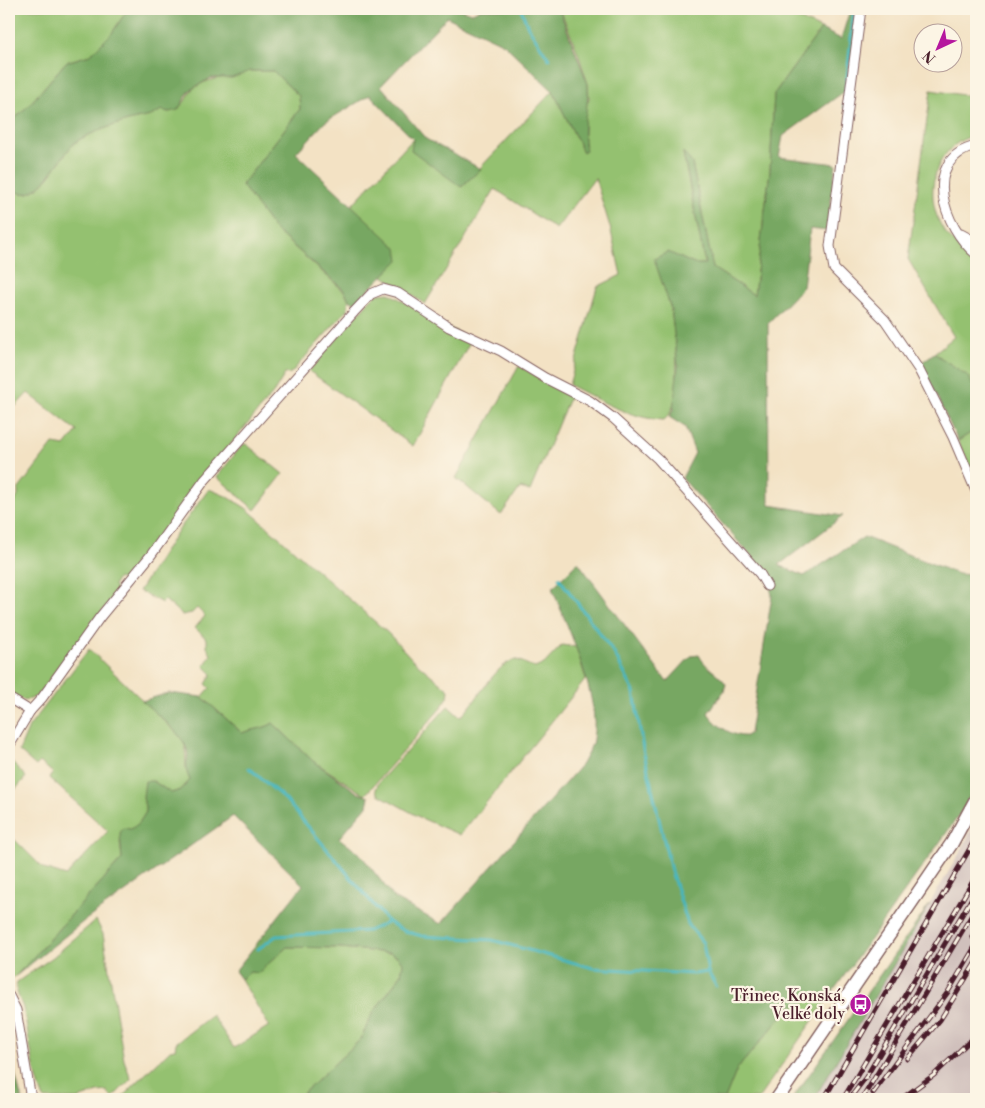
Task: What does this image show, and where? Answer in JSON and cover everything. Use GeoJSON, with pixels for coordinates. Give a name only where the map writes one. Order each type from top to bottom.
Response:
{"type":"FeatureCollection","features":[{"type":"Feature","properties":{"kind":"main road"},"geometry":{"type":"LineString","coordinates":[[777,1099],[952,843],[976,799]]}},
{"type":"Feature","properties":{"kind":"street"},"geometry":{"type":"LineString","coordinates":[[861,9],[830,246],[834,269],[884,320],[919,370],[953,437],[976,491]]}},
{"type":"Feature","properties":{"kind":"street"},"geometry":{"type":"LineString","coordinates":[[976,146],[966,148],[949,162],[943,181],[947,217],[969,248],[976,254]]}},
{"type":"Feature","properties":{"kind":"street"},"geometry":{"type":"LineString","coordinates":[[959,233],[976,242]]}},
{"type":"Feature","properties":{"kind":"street"},"geometry":{"type":"LineString","coordinates":[[9,746],[30,711],[42,698],[100,616],[151,555],[204,481],[354,312],[371,294],[383,289],[398,293],[449,327],[501,351],[545,378],[590,401],[614,418],[658,459],[760,574],[767,586]]}},
{"type":"Feature","properties":{"kind":"street"},"geometry":{"type":"LineString","coordinates":[[9,698],[30,711]]}},
{"type":"Feature","properties":{"kind":"street"},"geometry":{"type":"LineString","coordinates":[[9,996],[16,1010],[31,1099]]}},
{"type":"Feature","properties":{"kind":"shaded area"},"geometry":{"type":"Polygon","coordinates":[[[976,819],[976,1099],[814,1099],[962,849],[976,819]]]}},
{"type":"Feature","properties":{"kind":"green space"},"geometry":{"type":"Polygon","coordinates":[[[9,9],[128,9],[112,33],[90,55],[66,62],[30,104],[9,124],[9,9]]]}},
{"type":"Feature","properties":{"kind":"green space"},"geometry":{"type":"Polygon","coordinates":[[[128,9],[459,9],[472,13],[481,9],[559,9],[588,84],[588,100],[584,125],[586,150],[583,152],[553,91],[504,44],[447,17],[381,86],[426,139],[481,169],[461,187],[411,150],[413,139],[370,95],[325,122],[296,153],[397,248],[399,260],[355,303],[349,300],[345,291],[274,229],[242,185],[300,109],[299,96],[273,71],[250,71],[232,78],[211,78],[190,90],[178,110],[169,112],[161,110],[151,116],[114,125],[76,142],[38,188],[28,193],[19,193],[9,186],[9,124],[30,104],[66,62],[90,55],[112,33],[128,9]]]}},
{"type":"Feature","properties":{"kind":"green space"},"geometry":{"type":"Polygon","coordinates":[[[560,9],[778,9],[821,29],[774,94],[770,171],[754,295],[713,268],[692,163],[683,153],[705,264],[694,264],[668,252],[655,259],[670,305],[677,369],[675,400],[664,420],[652,419],[627,412],[569,385],[597,287],[621,275],[610,227],[595,178],[556,229],[495,189],[425,304],[383,276],[399,260],[351,206],[413,139],[462,187],[553,91],[583,152],[585,107],[589,99],[588,84],[560,9]]]}},
{"type":"Feature","properties":{"kind":"green space"},"geometry":{"type":"Polygon","coordinates":[[[849,13],[859,18],[845,91],[783,136],[779,157],[836,164],[827,231],[810,229],[803,287],[768,323],[769,505],[843,516],[779,565],[804,576],[864,537],[958,574],[976,575],[976,781],[965,807],[834,990],[790,1007],[737,1069],[725,1099],[297,1099],[361,1039],[372,1014],[401,975],[403,963],[397,956],[390,953],[341,948],[287,947],[258,973],[250,972],[241,979],[235,971],[303,885],[233,816],[84,921],[17,975],[122,859],[120,833],[123,828],[131,829],[139,823],[146,812],[143,797],[145,781],[153,781],[171,793],[181,790],[190,780],[186,771],[187,750],[185,744],[168,724],[142,701],[169,693],[202,697],[242,733],[266,727],[273,723],[313,761],[358,793],[369,797],[367,806],[339,838],[361,855],[395,899],[441,924],[582,764],[591,745],[594,722],[592,703],[581,662],[552,588],[578,562],[667,682],[691,656],[699,655],[705,664],[726,684],[724,691],[708,713],[715,722],[735,735],[746,736],[750,733],[772,595],[766,573],[682,478],[695,453],[685,427],[669,417],[673,410],[678,366],[671,309],[654,259],[668,252],[694,264],[705,264],[683,152],[692,163],[713,268],[754,295],[770,171],[774,94],[821,29],[841,39],[849,13]]]}},
{"type":"Feature","properties":{"kind":"green space"},"geometry":{"type":"Polygon","coordinates":[[[250,71],[273,71],[299,96],[300,109],[242,185],[274,229],[345,292],[349,300],[347,310],[291,373],[285,374],[274,392],[207,473],[127,581],[118,578],[114,585],[117,592],[40,693],[29,700],[17,698],[9,693],[9,510],[18,496],[18,490],[53,444],[65,446],[77,431],[28,393],[9,413],[9,186],[19,193],[29,193],[38,188],[47,179],[69,149],[81,139],[114,125],[151,116],[161,110],[169,112],[187,99],[192,89],[203,83],[250,71]]]}},
{"type":"Feature","properties":{"kind":"green space"},"geometry":{"type":"Polygon","coordinates":[[[931,90],[976,97],[976,135],[962,140],[950,149],[942,160],[936,173],[933,201],[943,229],[976,262],[976,391],[968,376],[934,353],[954,337],[908,259],[931,90]]]}},
{"type":"Feature","properties":{"kind":"green space"},"geometry":{"type":"Polygon","coordinates":[[[976,179],[976,213],[972,205],[971,196],[972,187],[976,179]]]}},
{"type":"Feature","properties":{"kind":"green space"},"geometry":{"type":"Polygon","coordinates":[[[389,293],[471,340],[413,446],[309,371],[371,299],[378,294],[389,293]]]}},
{"type":"Feature","properties":{"kind":"green space"},"geometry":{"type":"Polygon","coordinates":[[[934,353],[968,376],[976,391],[976,425],[972,432],[958,441],[921,363],[934,353]]]}},
{"type":"Feature","properties":{"kind":"green space"},"geometry":{"type":"Polygon","coordinates":[[[519,366],[570,396],[530,491],[520,488],[501,515],[456,478],[519,366]]]}},
{"type":"Feature","properties":{"kind":"green space"},"geometry":{"type":"Polygon","coordinates":[[[976,425],[976,480],[958,441],[972,432],[976,425]]]}},
{"type":"Feature","properties":{"kind":"green space"},"geometry":{"type":"Polygon","coordinates":[[[246,444],[283,474],[255,510],[217,477],[242,445],[246,444]]]}},
{"type":"Feature","properties":{"kind":"green space"},"geometry":{"type":"Polygon","coordinates":[[[209,489],[228,497],[246,508],[389,634],[413,660],[449,690],[448,697],[440,709],[365,795],[313,761],[273,723],[263,728],[242,733],[202,697],[210,688],[206,684],[212,674],[204,666],[211,655],[207,647],[207,639],[195,628],[205,616],[197,608],[192,613],[182,615],[165,600],[162,603],[139,591],[175,535],[209,489]]]}},
{"type":"Feature","properties":{"kind":"green space"},"geometry":{"type":"Polygon","coordinates":[[[562,645],[576,647],[586,679],[460,835],[421,818],[378,794],[376,789],[379,782],[448,706],[460,717],[466,712],[493,676],[509,662],[517,660],[535,668],[544,664],[562,645]]]}},
{"type":"Feature","properties":{"kind":"green space"},"geometry":{"type":"Polygon","coordinates":[[[89,649],[183,739],[186,750],[186,769],[190,780],[181,790],[171,793],[153,781],[143,797],[146,812],[139,823],[120,841],[122,859],[17,975],[9,980],[9,834],[44,869],[66,876],[108,831],[49,778],[53,773],[40,762],[36,766],[19,751],[29,727],[89,649]]]}},
{"type":"Feature","properties":{"kind":"green space"},"geometry":{"type":"Polygon","coordinates":[[[9,759],[26,777],[9,797],[9,759]]]}},
{"type":"Feature","properties":{"kind":"green space"},"geometry":{"type":"Polygon","coordinates":[[[930,904],[814,1099],[792,1099],[930,904]]]}},
{"type":"Feature","properties":{"kind":"green space"},"geometry":{"type":"Polygon","coordinates":[[[96,920],[103,934],[124,1060],[131,1079],[112,1098],[107,1091],[78,1099],[44,1099],[34,1066],[23,1008],[16,985],[17,982],[53,957],[96,920]]]}},
{"type":"Feature","properties":{"kind":"green space"},"geometry":{"type":"Polygon","coordinates":[[[287,947],[341,948],[390,953],[397,956],[403,963],[401,975],[372,1014],[361,1039],[297,1099],[120,1099],[170,1050],[175,1049],[176,1043],[212,1015],[234,1048],[269,1026],[241,979],[250,972],[258,972],[287,947]]]}},
{"type":"Feature","properties":{"kind":"green space"},"geometry":{"type":"Polygon","coordinates":[[[834,990],[758,1099],[725,1099],[737,1069],[790,1007],[834,990]]]}},
{"type":"Feature","properties":{"kind":"green space"},"geometry":{"type":"Polygon","coordinates":[[[9,1050],[20,1093],[23,1099],[9,1099],[9,1050]]]}},
{"type":"Feature","properties":{"kind":"waterway"},"geometry":{"type":"LineString","coordinates":[[521,9],[528,27],[549,59]]}},
{"type":"Feature","properties":{"kind":"waterway"},"geometry":{"type":"LineString","coordinates":[[844,107],[854,9]]}},
{"type":"Feature","properties":{"kind":"waterway"},"geometry":{"type":"LineString","coordinates":[[559,578],[614,653],[634,692],[643,749],[671,871],[688,924],[703,943],[708,972]]}},
{"type":"Feature","properties":{"kind":"waterway"},"geometry":{"type":"LineString","coordinates":[[249,768],[285,799],[388,922],[404,931],[422,936],[492,940],[593,968],[694,974],[708,972],[716,986]]}},
{"type":"Feature","properties":{"kind":"waterway"},"geometry":{"type":"LineString","coordinates":[[258,949],[276,936],[368,931],[388,922]]}},
{"type":"Feature","properties":{"kind":"railway"},"geometry":{"type":"LineString","coordinates":[[824,1099],[976,838]]}},
{"type":"Feature","properties":{"kind":"railway"},"geometry":{"type":"LineString","coordinates":[[843,1099],[976,876]]}},
{"type":"Feature","properties":{"kind":"railway"},"geometry":{"type":"LineString","coordinates":[[853,1094],[866,1077],[976,891]]}},
{"type":"Feature","properties":{"kind":"railway"},"geometry":{"type":"LineString","coordinates":[[862,1099],[976,908]]}},
{"type":"Feature","properties":{"kind":"railway"},"geometry":{"type":"LineString","coordinates":[[972,937],[976,929]]}},
{"type":"Feature","properties":{"kind":"railway"},"geometry":{"type":"LineString","coordinates":[[873,1093],[948,992],[976,945]]}},
{"type":"Feature","properties":{"kind":"railway"},"geometry":{"type":"LineString","coordinates":[[907,1059],[940,1020],[976,962]]}},
{"type":"Feature","properties":{"kind":"railway"},"geometry":{"type":"LineString","coordinates":[[901,1099],[934,1075],[976,1035]]}},
{"type":"Feature","properties":{"kind":"place","name":"Třinec, Konská, Velké doly"},"geometry":{"type":"Point","coordinates":[861,1004]}}]}
